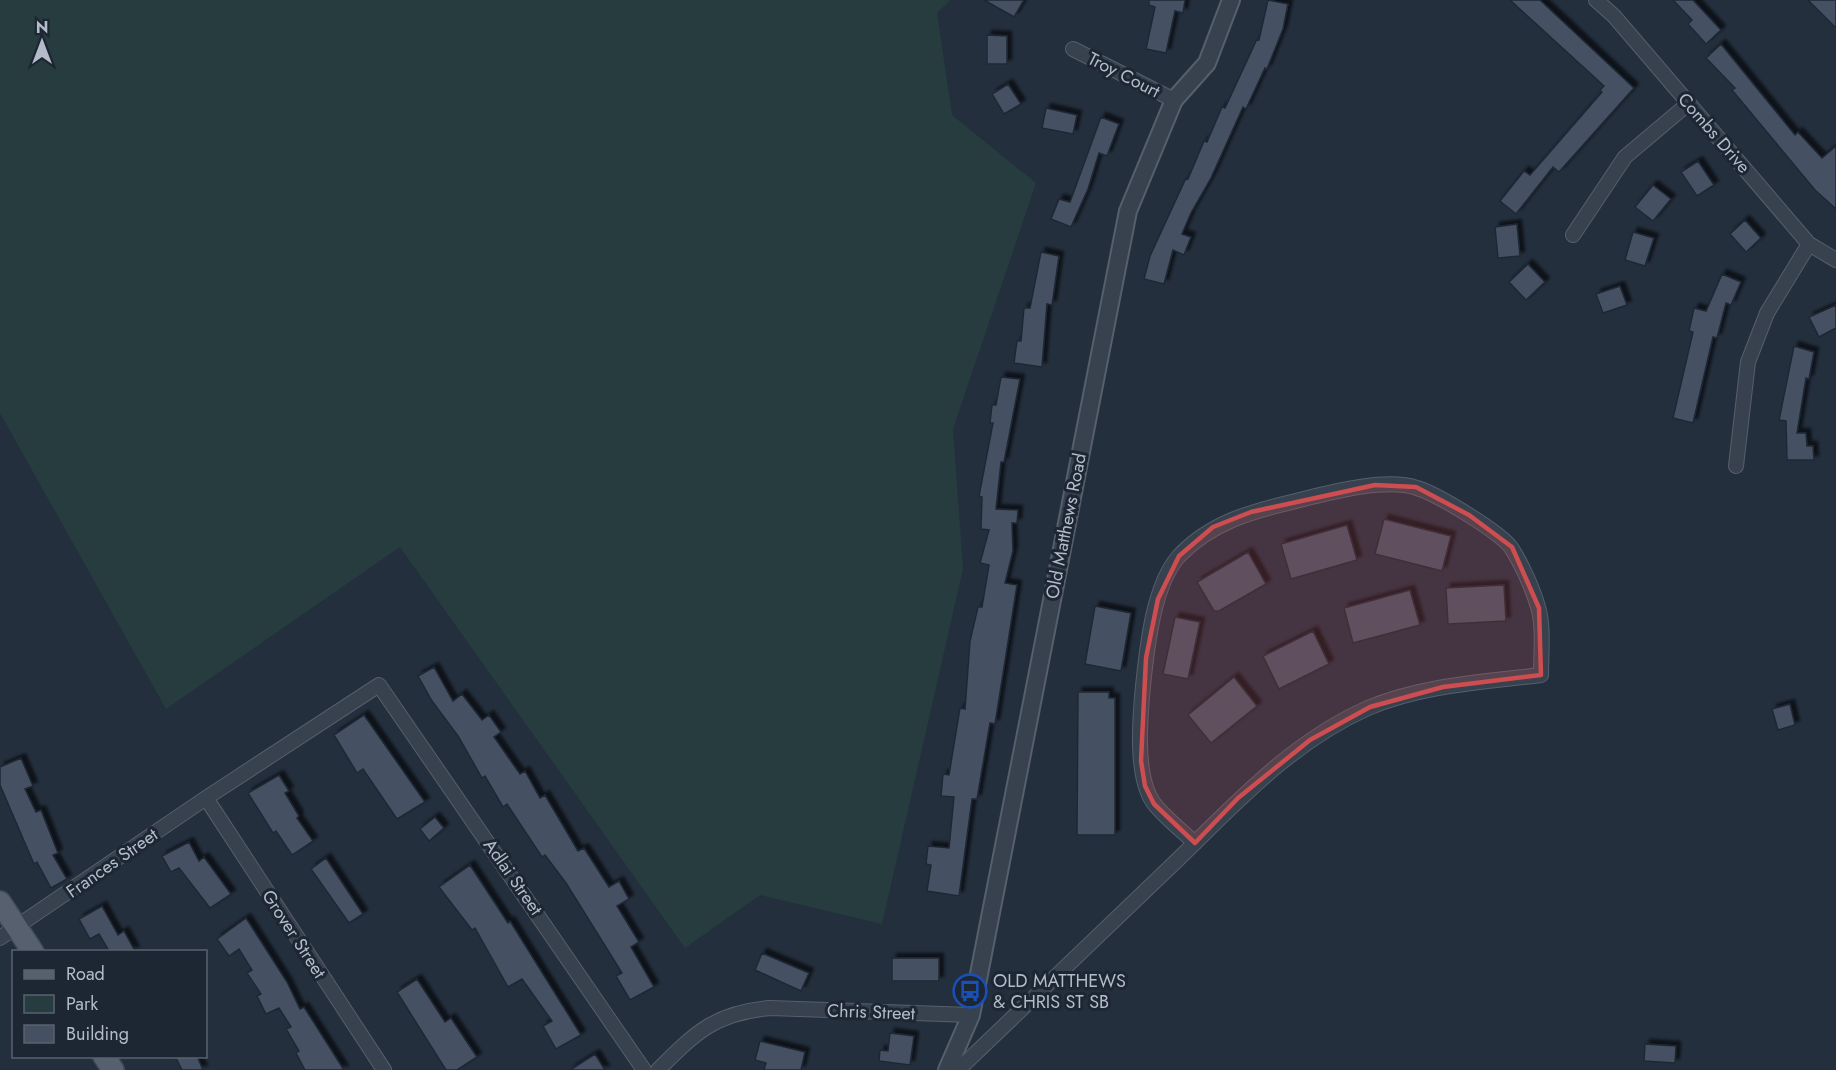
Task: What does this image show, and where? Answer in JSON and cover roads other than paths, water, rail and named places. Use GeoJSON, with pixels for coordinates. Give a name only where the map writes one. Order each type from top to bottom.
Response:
{"type":"FeatureCollection","features":[{"type":"Feature","properties":{"kind":"main road"},"geometry":{"type":"LineString","coordinates":[[0,902],[9,933],[32,950]]}},
{"type":"Feature","properties":{"kind":"street","name":"Old Matthews Road"},"geometry":{"type":"LineString","coordinates":[[946,1070],[971,1015],[1128,211],[1174,100],[1207,63],[1231,0]]}},
{"type":"Feature","properties":{"kind":"street","name":"Combs Drive"},"geometry":{"type":"LineString","coordinates":[[1596,0],[1614,16],[1809,244],[1836,260]]}},
{"type":"Feature","properties":{"kind":"street","name":"Troy Court"},"geometry":{"type":"LineString","coordinates":[[1073,49],[1174,100]]}},
{"type":"Feature","properties":{"kind":"street"},"geometry":{"type":"LineString","coordinates":[[1573,235],[1625,157],[1689,103]]}},
{"type":"Feature","properties":{"kind":"street"},"geometry":{"type":"LineString","coordinates":[[1736,466],[1748,362],[1767,313],[1809,244]]}},
{"type":"Feature","properties":{"kind":"street"},"geometry":{"type":"LineString","coordinates":[[958,1070],[1195,843],[1238,798],[1280,762],[1343,720],[1398,698],[1443,687],[1542,675],[1539,608],[1512,547],[1469,515],[1416,487],[1375,485],[1251,512],[1213,528],[1179,556],[1168,574],[1158,599],[1146,658],[1142,700],[1141,761],[1145,786],[1154,804],[1195,843]]}},
{"type":"Feature","properties":{"kind":"street","name":"Frances Street"},"geometry":{"type":"LineString","coordinates":[[9,933],[206,798],[379,685]]}},
{"type":"Feature","properties":{"kind":"street","name":"Adlai Street"},"geometry":{"type":"LineString","coordinates":[[379,685],[644,1070]]}},
{"type":"Feature","properties":{"kind":"street","name":"Grover Street"},"geometry":{"type":"LineString","coordinates":[[206,798],[384,1070]]}},
{"type":"Feature","properties":{"kind":"street","name":"Chris Street"},"geometry":{"type":"LineString","coordinates":[[658,1070],[696,1033],[724,1017],[746,1010],[770,1008],[971,1015]]}},
{"type":"Feature","properties":{"kind":"place","name":"OLD MATTHEWS & CHRIS ST SB"},"geometry":{"type":"Point","coordinates":[970,991]}}]}
